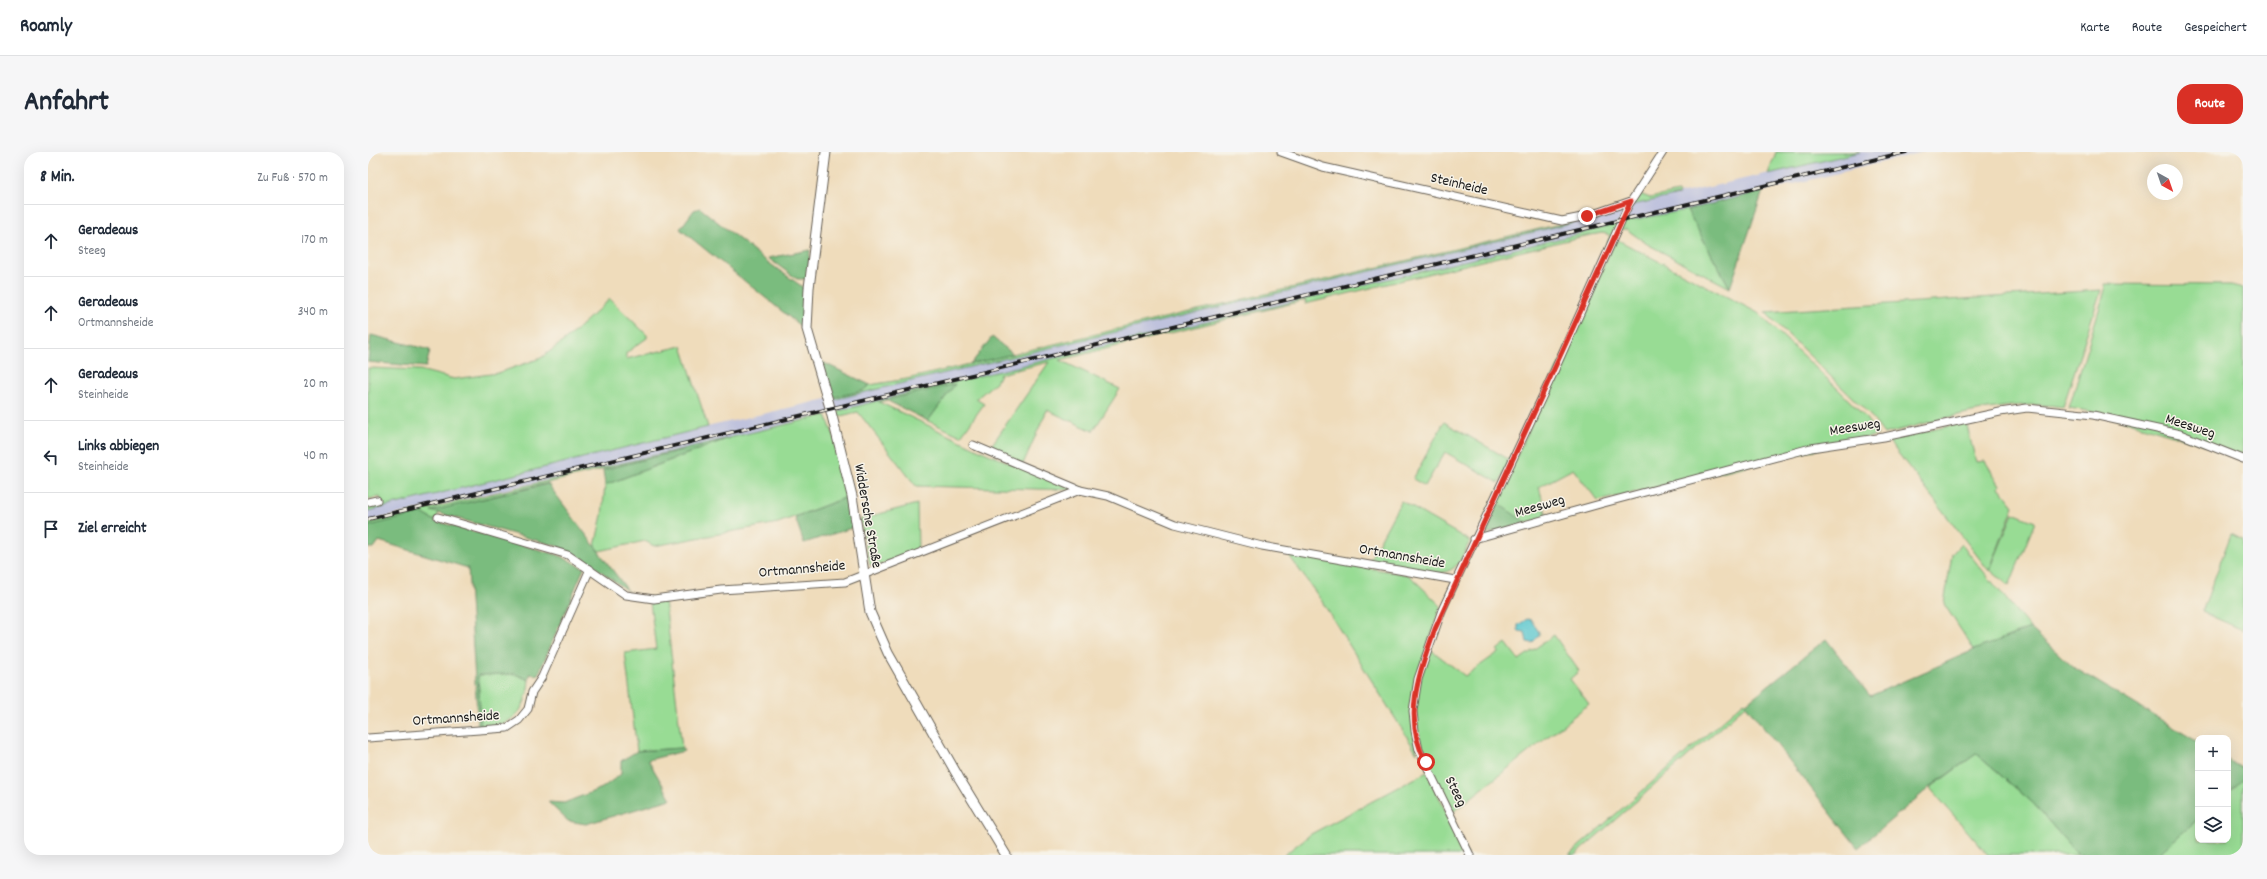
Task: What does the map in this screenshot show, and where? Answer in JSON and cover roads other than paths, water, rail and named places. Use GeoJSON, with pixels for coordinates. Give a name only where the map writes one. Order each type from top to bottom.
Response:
{"type":"FeatureCollection","features":[{"type":"Feature","properties":{"kind":"street","name":"Widdersche Straße"},"geometry":{"type":"LineString","coordinates":[[826,152],[809,288],[807,329],[829,404],[852,496],[864,562],[863,575],[870,612],[888,653],[959,778],[1006,855]]}},
{"type":"Feature","properties":{"kind":"street","name":"Steinheide"},"geometry":{"type":"LineString","coordinates":[[1281,152],[1323,167],[1562,221],[1631,201]]}},
{"type":"Feature","properties":{"kind":"street"},"geometry":{"type":"LineString","coordinates":[[1631,201],[1663,152]]}},
{"type":"Feature","properties":{"kind":"street","name":"Ortmannsheide"},"geometry":{"type":"LineString","coordinates":[[973,445],[1080,490],[1108,496],[1175,524],[1262,546],[1455,580],[1552,376],[1631,201]]}},
{"type":"Feature","properties":{"kind":"street","name":"Meesweg"},"geometry":{"type":"LineString","coordinates":[[1474,539],[1811,448],[1884,438],[2000,412],[2027,408],[2093,415],[2172,433],[2243,459]]}},
{"type":"Feature","properties":{"kind":"street","name":"Ortmannsheide"},"geometry":{"type":"LineString","coordinates":[[438,518],[573,557],[626,595],[654,599],[722,590],[845,582],[1080,490]]}},
{"type":"Feature","properties":{"kind":"street"},"geometry":{"type":"LineString","coordinates":[[368,502],[378,500]]}},
{"type":"Feature","properties":{"kind":"street","name":"Ortmannsheide"},"geometry":{"type":"LineString","coordinates":[[368,738],[507,728],[519,720],[528,710],[532,692],[542,677],[590,569]]}},
{"type":"Feature","properties":{"kind":"street","name":"Steeg"},"geometry":{"type":"LineString","coordinates":[[1455,580],[1439,616],[1418,679],[1413,711],[1419,750],[1470,855]]}},
{"type":"Feature","properties":{"kind":"water"},"geometry":{"type":"Polygon","coordinates":[[[1527,619],[1531,620],[1539,632],[1539,636],[1532,643],[1527,642],[1525,632],[1518,631],[1518,625],[1527,619]]]}},
{"type":"Feature","properties":{"kind":"railway"},"geometry":{"type":"LineString","coordinates":[[368,519],[1906,152]]}}]}
